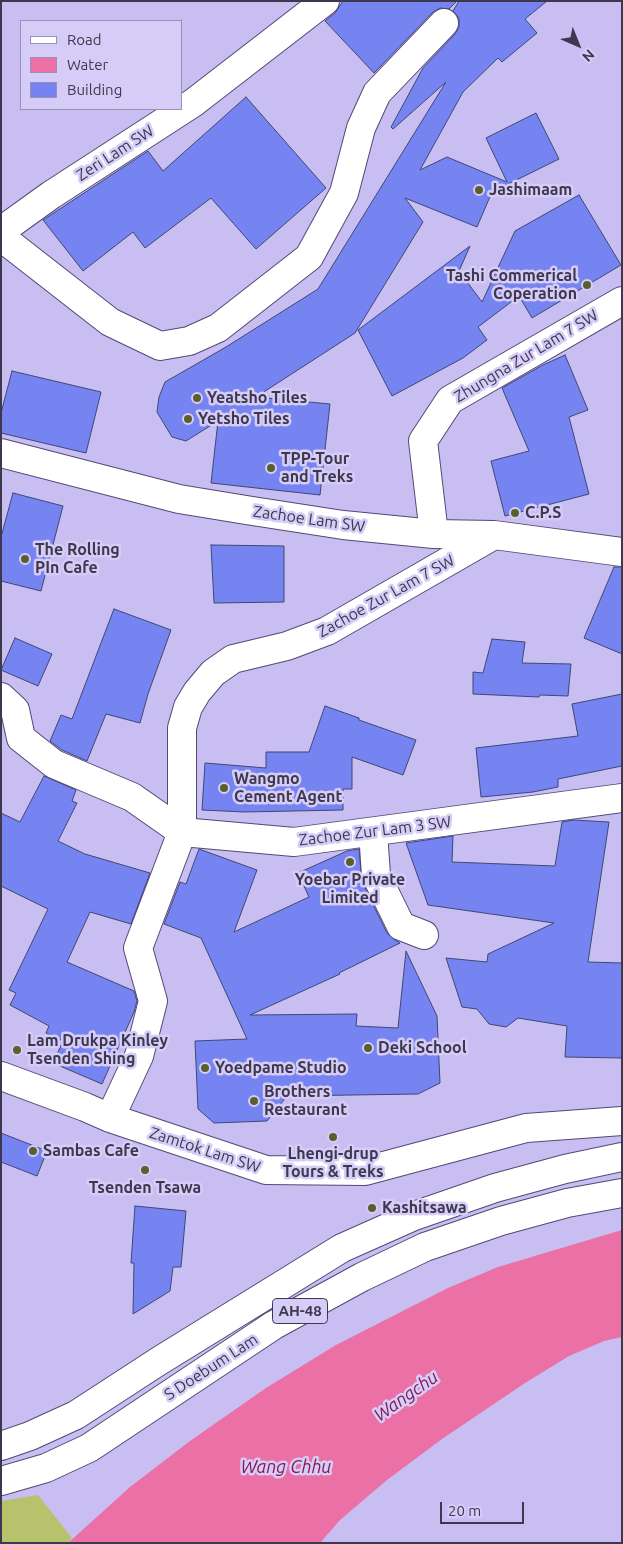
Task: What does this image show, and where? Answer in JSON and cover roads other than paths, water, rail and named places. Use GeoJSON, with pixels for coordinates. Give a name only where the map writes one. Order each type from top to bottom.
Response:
{"type":"FeatureCollection","features":[{"type":"Feature","properties":{"kind":"main road","name":"Zeri Lam SW"},"geometry":{"type":"LineString","coordinates":[[1,231],[51,195],[193,103],[325,1]]}},
{"type":"Feature","properties":{"kind":"main road"},"geometry":{"type":"LineString","coordinates":[[1,237],[110,322],[160,346],[189,341],[218,328],[309,257],[344,193],[361,128],[378,93],[444,23]]}},
{"type":"Feature","properties":{"kind":"main road","name":"Zhungna Zur Lam 7 SW"},"geometry":{"type":"LineString","coordinates":[[434,534],[423,441],[450,400],[622,301]]}},
{"type":"Feature","properties":{"kind":"main road","name":"Zachoe Lam SW"},"geometry":{"type":"LineString","coordinates":[[1,454],[179,498],[343,525],[434,534],[494,535],[622,552]]}},
{"type":"Feature","properties":{"kind":"main road","name":"Zachoe Zur Lam 7 SW"},"geometry":{"type":"LineString","coordinates":[[110,1118],[139,1056],[153,1001],[138,948],[182,832],[182,728],[188,707],[196,692],[213,673],[233,659],[287,646],[327,631],[494,535]]}},
{"type":"Feature","properties":{"kind":"main road","name":"Zachoe Zur Lam 3 SW"},"geometry":{"type":"LineString","coordinates":[[1,697],[15,710],[21,738],[54,764],[132,797],[182,832],[294,842],[622,798]]}},
{"type":"Feature","properties":{"kind":"main road"},"geometry":{"type":"LineString","coordinates":[[373,832],[376,875],[401,926],[424,935]]}},
{"type":"Feature","properties":{"kind":"main road","name":"Zamtok Lam SW"},"geometry":{"type":"LineString","coordinates":[[1,1076],[110,1118],[266,1170],[365,1171],[526,1128],[622,1122]]}},
{"type":"Feature","properties":{"kind":"main road","name":"S Doebum Lam"},"geometry":{"type":"LineString","coordinates":[[1,1446],[30,1436],[76,1415],[159,1361],[342,1248],[414,1216],[494,1188],[565,1169],[622,1157]]}},
{"type":"Feature","properties":{"kind":"main road","name":"S Doebum Lam"},"geometry":{"type":"LineString","coordinates":[[1,1482],[46,1468],[89,1448],[274,1325],[362,1277],[425,1247],[501,1221],[567,1203],[622,1193]]}},
{"type":"Feature","properties":{"kind":"water","name":"Wang Chhu"},"geometry":{"type":"Polygon","coordinates":[[[622,1230],[622,1337],[604,1341],[569,1356],[442,1439],[387,1480],[340,1520],[320,1543],[68,1543],[130,1487],[190,1441],[266,1388],[336,1345],[448,1288],[498,1267],[622,1230]]]}},
{"type":"Feature","properties":{"kind":"place","name":"Jashimaam"},"geometry":{"type":"Point","coordinates":[479,190]}},
{"type":"Feature","properties":{"kind":"place","name":"Tashi Commerical Coperation"},"geometry":{"type":"Point","coordinates":[587,285]}},
{"type":"Feature","properties":{"kind":"place","name":"Yeatsho Tiles"},"geometry":{"type":"Point","coordinates":[197,398]}},
{"type":"Feature","properties":{"kind":"place","name":"Yetsho Tiles"},"geometry":{"type":"Point","coordinates":[188,419]}},
{"type":"Feature","properties":{"kind":"place","name":"TPP-Tour and Treks"},"geometry":{"type":"Point","coordinates":[271,468]}},
{"type":"Feature","properties":{"kind":"place","name":"C.P.S"},"geometry":{"type":"Point","coordinates":[515,513]}},
{"type":"Feature","properties":{"kind":"place","name":"The Rolling PIn Cafe"},"geometry":{"type":"Point","coordinates":[25,559]}},
{"type":"Feature","properties":{"kind":"place","name":"Wangmo Cement Agent"},"geometry":{"type":"Point","coordinates":[224,788]}},
{"type":"Feature","properties":{"kind":"place","name":"Yoebar Private Limited"},"geometry":{"type":"Point","coordinates":[350,862]}},
{"type":"Feature","properties":{"kind":"place","name":"Deki School"},"geometry":{"type":"Point","coordinates":[368,1048]}},
{"type":"Feature","properties":{"kind":"place","name":"Lam Drukpa Kinley Tsenden Shing"},"geometry":{"type":"Point","coordinates":[17,1050]}},
{"type":"Feature","properties":{"kind":"place","name":"Yoedpame Studio"},"geometry":{"type":"Point","coordinates":[205,1068]}},
{"type":"Feature","properties":{"kind":"place","name":"Brothers Restaurant"},"geometry":{"type":"Point","coordinates":[254,1101]}},
{"type":"Feature","properties":{"kind":"place","name":"Lhengi-drup Tours & Treks"},"geometry":{"type":"Point","coordinates":[333,1137]}},
{"type":"Feature","properties":{"kind":"place","name":"Sambas Cafe"},"geometry":{"type":"Point","coordinates":[33,1151]}},
{"type":"Feature","properties":{"kind":"place","name":"Tsenden Tsawa"},"geometry":{"type":"Point","coordinates":[145,1170]}},
{"type":"Feature","properties":{"kind":"place","name":"Kashitsawa"},"geometry":{"type":"Point","coordinates":[372,1208]}},
{"type":"Feature","properties":{"kind":"water label","name":"Wangchu"},"geometry":{"type":"Point","coordinates":[406,1396]}}]}
